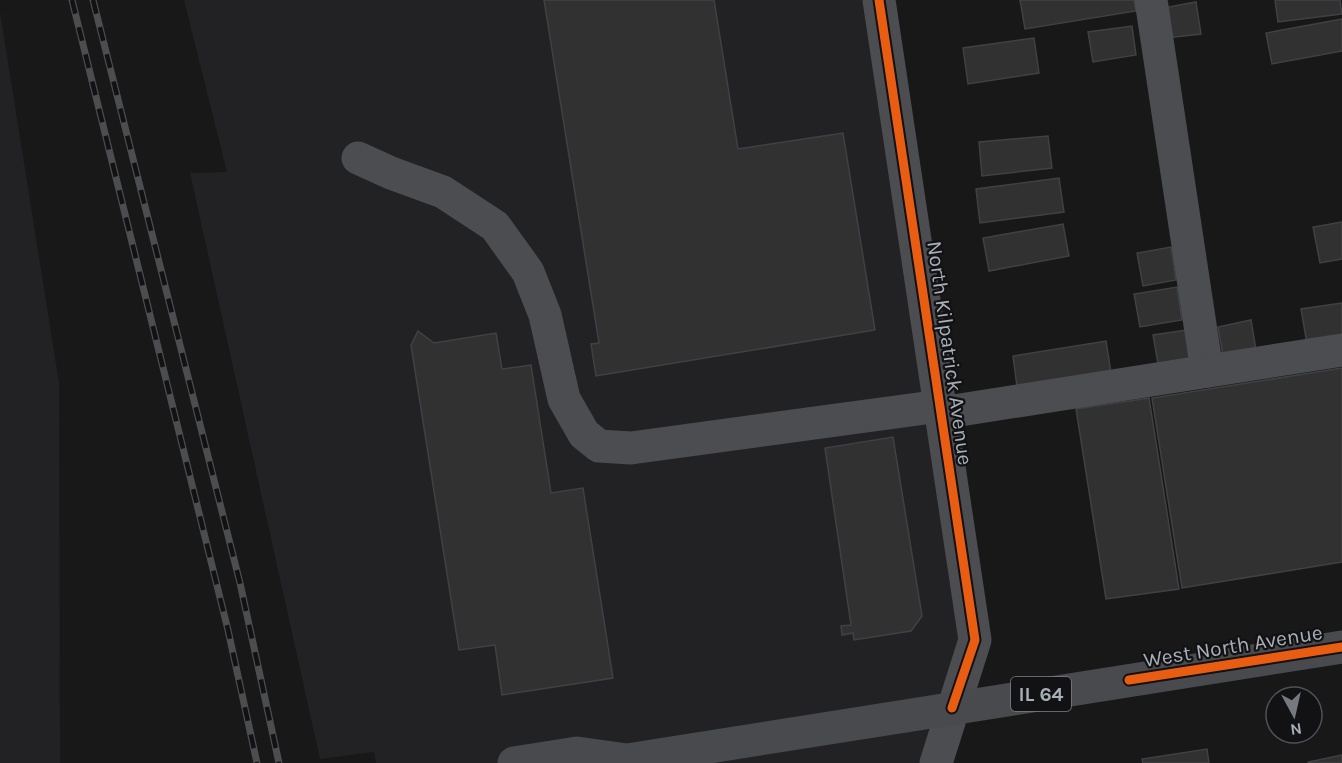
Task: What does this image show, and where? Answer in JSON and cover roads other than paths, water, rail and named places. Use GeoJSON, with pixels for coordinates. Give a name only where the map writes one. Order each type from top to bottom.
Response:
{"type":"FeatureCollection","features":[{"type":"Feature","properties":{"kind":"main road","name":"West North Avenue"},"geometry":{"type":"LineString","coordinates":[[514,763],[577,753],[625,761],[1342,647]]}},
{"type":"Feature","properties":{"kind":"street","name":"North Kilpatrick Avenue"},"geometry":{"type":"LineString","coordinates":[[879,0],[975,640],[936,763]]}},
{"type":"Feature","properties":{"kind":"street"},"geometry":{"type":"LineString","coordinates":[[1151,0],[1207,371]]}},
{"type":"Feature","properties":{"kind":"street"},"geometry":{"type":"LineString","coordinates":[[358,158],[443,192],[495,226],[528,272],[545,315],[564,399],[584,434],[599,446],[631,448],[940,410],[1342,350]]}},
{"type":"Feature","properties":{"kind":"railway"},"geometry":{"type":"LineString","coordinates":[[72,0],[228,630],[257,763]]}},
{"type":"Feature","properties":{"kind":"railway"},"geometry":{"type":"LineString","coordinates":[[93,0],[240,583],[279,763]]}}]}
